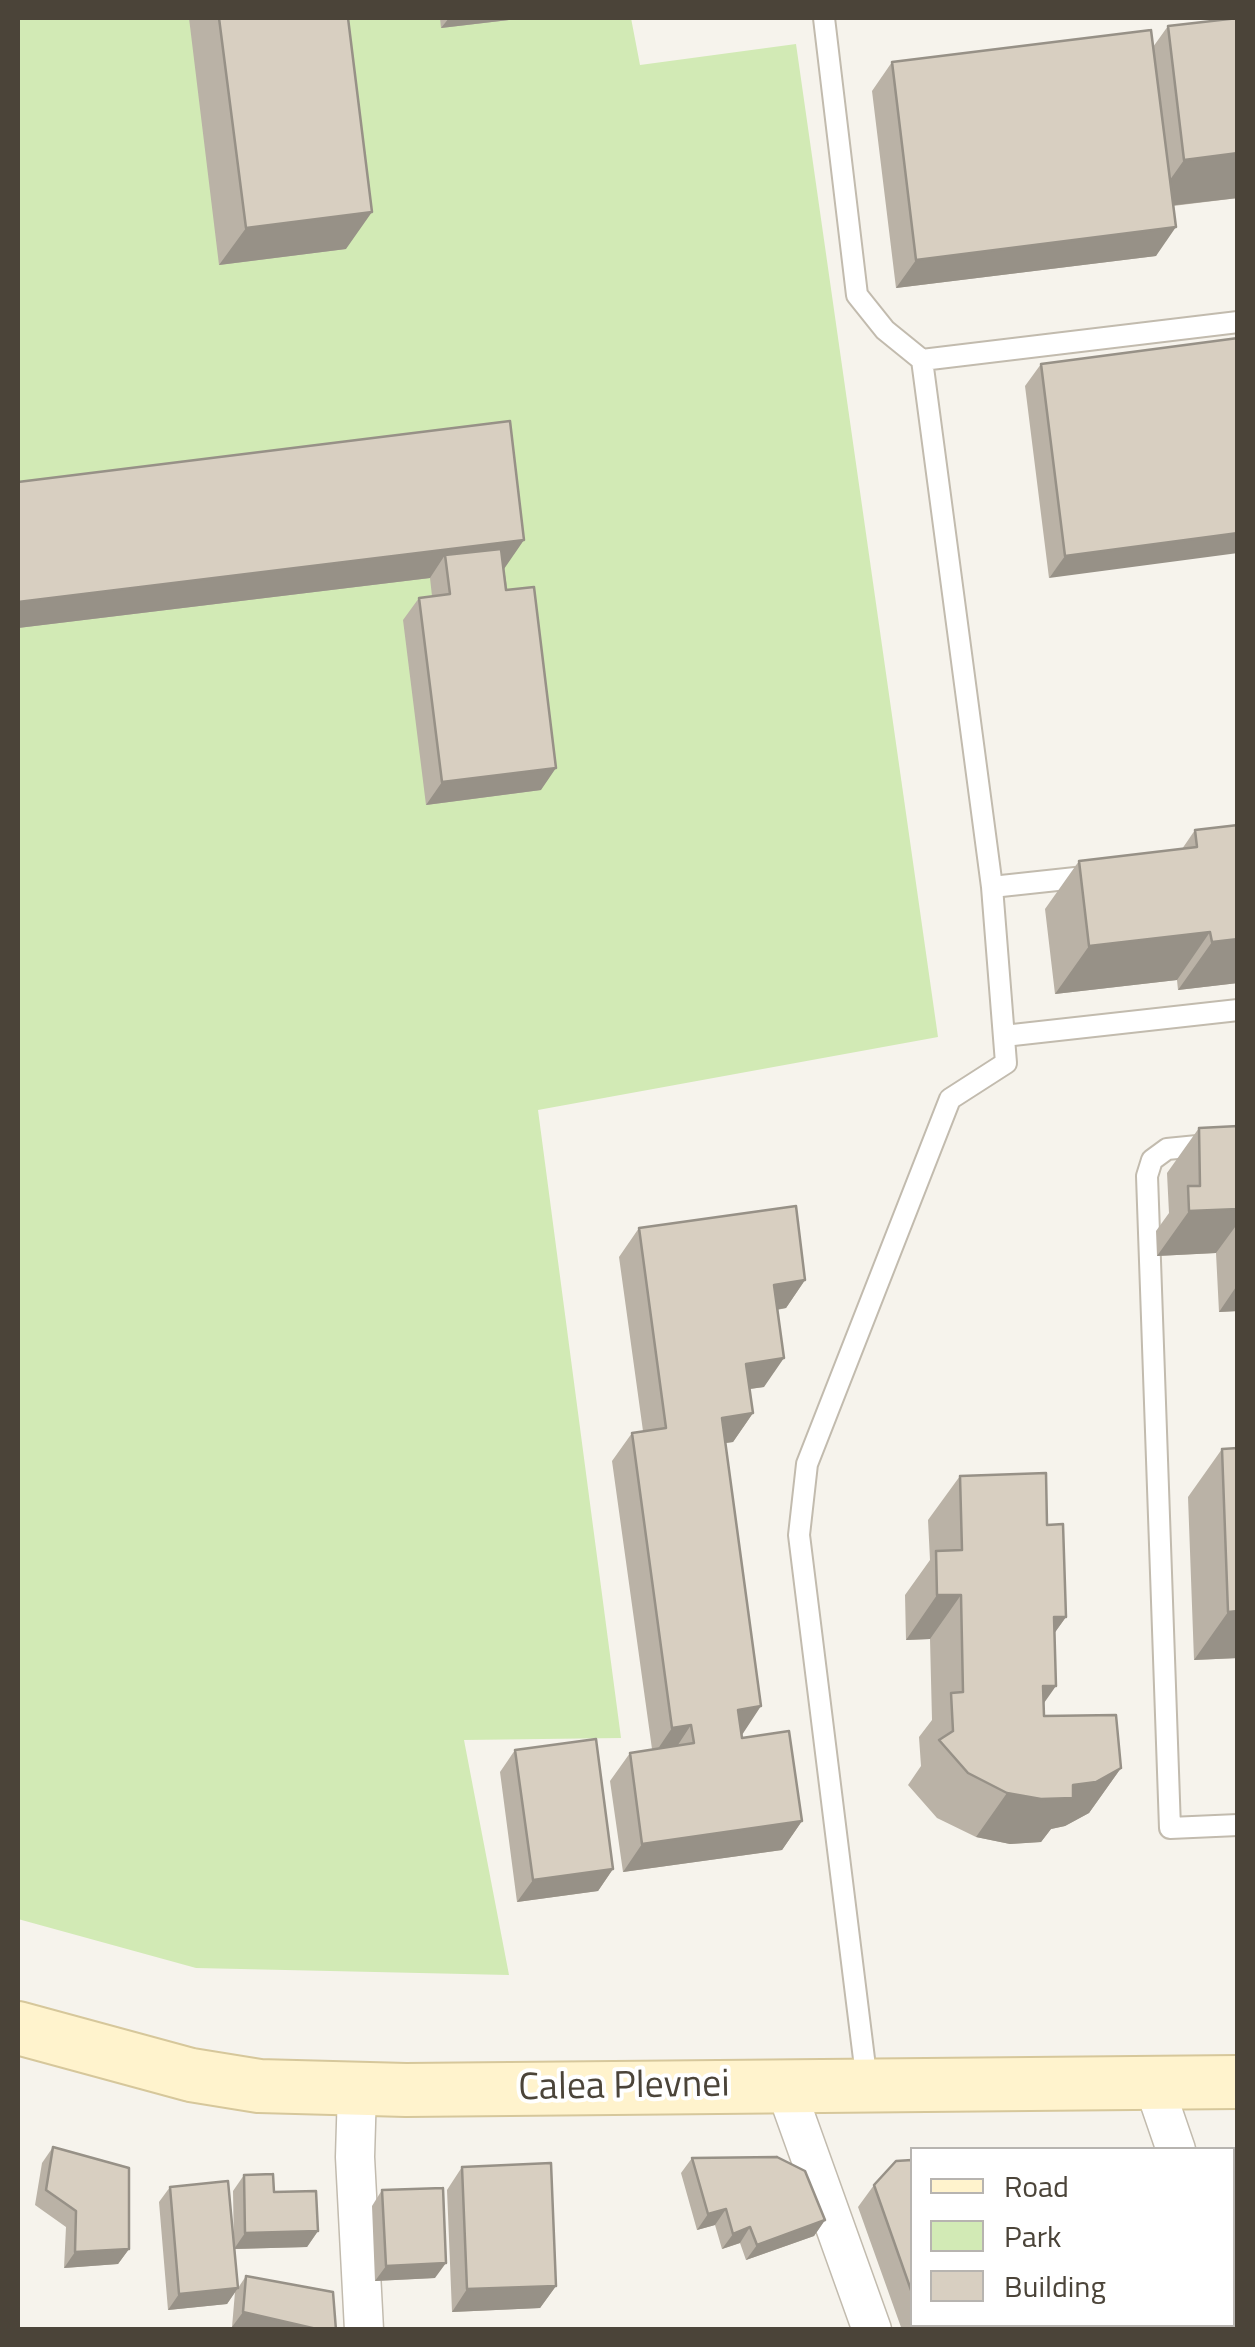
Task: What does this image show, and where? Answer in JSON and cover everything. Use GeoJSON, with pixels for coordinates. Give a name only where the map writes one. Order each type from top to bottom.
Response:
{"type":"FeatureCollection","features":[{"type":"Feature","properties":{"kind":"main road","name":"Calea Plevnei"},"geometry":{"type":"LineString","coordinates":[[18,2028],[190,2075],[260,2086],[357,2090],[1238,2082]]}},
{"type":"Feature","properties":{"kind":"street"},"geometry":{"type":"LineString","coordinates":[[1153,2083],[1175,2147]]}},
{"type":"Feature","properties":{"kind":"street"},"geometry":{"type":"LineString","coordinates":[[785,2087],[872,2330]]}},
{"type":"Feature","properties":{"kind":"street"},"geometry":{"type":"LineString","coordinates":[[357,2090],[355,2157],[364,2330]]}},
{"type":"Feature","properties":{"kind":"lane"},"geometry":{"type":"LineString","coordinates":[[824,18],[857,294],[885,330],[922,360],[992,887],[1006,1063],[950,1099],[807,1464],[798,1536],[868,2086]]}},
{"type":"Feature","properties":{"kind":"lane"},"geometry":{"type":"LineString","coordinates":[[922,360],[1238,322]]}},
{"type":"Feature","properties":{"kind":"lane"},"geometry":{"type":"LineString","coordinates":[[992,887],[1124,873]]}},
{"type":"Feature","properties":{"kind":"lane"},"geometry":{"type":"LineString","coordinates":[[1004,1036],[1238,1010]]}},
{"type":"Feature","properties":{"kind":"lane"},"geometry":{"type":"LineString","coordinates":[[1238,1142],[1167,1149],[1152,1160],[1147,1176],[1170,1828],[1238,1825]]}},
{"type":"Feature","properties":{"kind":"green space"},"geometry":{"type":"Polygon","coordinates":[[[18,18],[631,18],[640,65],[796,44],[938,1037],[538,1110],[621,1738],[464,1740],[509,1975],[196,1968],[18,1919],[18,18]]]}},
{"type":"Feature","properties":{"kind":"building"},"geometry":{"type":"Polygon","coordinates":[[[219,18],[348,18],[372,212],[246,228],[219,18]]]}},
{"type":"Feature","properties":{"kind":"building"},"geometry":{"type":"Polygon","coordinates":[[[1238,18],[1238,153],[1184,160],[1168,26],[1238,18]]]}},
{"type":"Feature","properties":{"kind":"building"},"geometry":{"type":"Polygon","coordinates":[[[1151,30],[1176,227],[916,260],[892,62],[1151,30]]]}},
{"type":"Feature","properties":{"kind":"building"},"geometry":{"type":"Polygon","coordinates":[[[1238,338],[1238,533],[1065,556],[1041,364],[1238,338]]]}},
{"type":"Feature","properties":{"kind":"building"},"geometry":{"type":"Polygon","coordinates":[[[510,421],[524,540],[18,602],[18,482],[510,421]]]}},
{"type":"Feature","properties":{"kind":"building"},"geometry":{"type":"Polygon","coordinates":[[[501,549],[506,590],[534,587],[556,768],[442,782],[419,598],[450,594],[445,555],[501,549]]]}},
{"type":"Feature","properties":{"kind":"building"},"geometry":{"type":"Polygon","coordinates":[[[1238,825],[1238,939],[1212,942],[1210,932],[1089,946],[1079,861],[1197,847],[1195,830],[1238,825]]]}},
{"type":"Feature","properties":{"kind":"building"},"geometry":{"type":"Polygon","coordinates":[[[1238,1126],[1238,1209],[1189,1211],[1188,1186],[1200,1186],[1199,1128],[1238,1126]]]}},
{"type":"Feature","properties":{"kind":"building"},"geometry":{"type":"Polygon","coordinates":[[[796,1206],[805,1280],[774,1285],[784,1358],[746,1364],[753,1413],[722,1418],[761,1706],[738,1710],[742,1738],[789,1731],[802,1821],[642,1844],[630,1753],[694,1743],[691,1725],[672,1728],[632,1433],[666,1428],[639,1228],[796,1206]]]}},
{"type":"Feature","properties":{"kind":"building"},"geometry":{"type":"Polygon","coordinates":[[[1238,1448],[1238,1611],[1228,1612],[1222,1449],[1238,1448]]]}},
{"type":"Feature","properties":{"kind":"building"},"geometry":{"type":"Polygon","coordinates":[[[1046,1473],[1047,1525],[1063,1524],[1066,1617],[1054,1617],[1056,1686],[1043,1686],[1044,1716],[1116,1715],[1121,1768],[1096,1782],[1073,1785],[1073,1798],[1041,1799],[1007,1793],[968,1773],[939,1740],[953,1731],[951,1693],[963,1692],[961,1595],[937,1595],[936,1551],[962,1550],[960,1476],[1046,1473]]]}},
{"type":"Feature","properties":{"kind":"building"},"geometry":{"type":"Polygon","coordinates":[[[596,1739],[613,1869],[533,1880],[515,1750],[596,1739]]]}},
{"type":"Feature","properties":{"kind":"building"},"geometry":{"type":"Polygon","coordinates":[[[53,2147],[129,2168],[129,2249],[75,2252],[76,2211],[46,2190],[53,2147]]]}},
{"type":"Feature","properties":{"kind":"building"},"geometry":{"type":"Polygon","coordinates":[[[777,2157],[805,2171],[825,2220],[757,2245],[750,2227],[733,2234],[726,2209],[708,2214],[692,2158],[777,2157]]]}},
{"type":"Feature","properties":{"kind":"building"},"geometry":{"type":"Polygon","coordinates":[[[910,2160],[910,2287],[874,2185],[896,2161],[910,2160]]]}},
{"type":"Feature","properties":{"kind":"building"},"geometry":{"type":"Polygon","coordinates":[[[551,2163],[556,2286],[467,2289],[462,2167],[551,2163]]]}},
{"type":"Feature","properties":{"kind":"building"},"geometry":{"type":"Polygon","coordinates":[[[273,2174],[274,2192],[316,2191],[318,2231],[245,2233],[244,2175],[273,2174]]]}},
{"type":"Feature","properties":{"kind":"building"},"geometry":{"type":"Polygon","coordinates":[[[228,2181],[238,2288],[179,2294],[170,2187],[228,2181]]]}},
{"type":"Feature","properties":{"kind":"building"},"geometry":{"type":"Polygon","coordinates":[[[1238,2181],[1238,2248],[1235,2242],[1238,2181]]]}},
{"type":"Feature","properties":{"kind":"building"},"geometry":{"type":"Polygon","coordinates":[[[443,2188],[446,2263],[386,2266],[382,2190],[443,2188]]]}},
{"type":"Feature","properties":{"kind":"building"},"geometry":{"type":"Polygon","coordinates":[[[246,2276],[333,2292],[336,2330],[243,2312],[246,2276]]]}},
{"type":"Feature","properties":{"kind":"building"},"geometry":{"type":"Polygon","coordinates":[[[924,2327],[978,2330],[925,2330],[924,2327]]]}}]}
